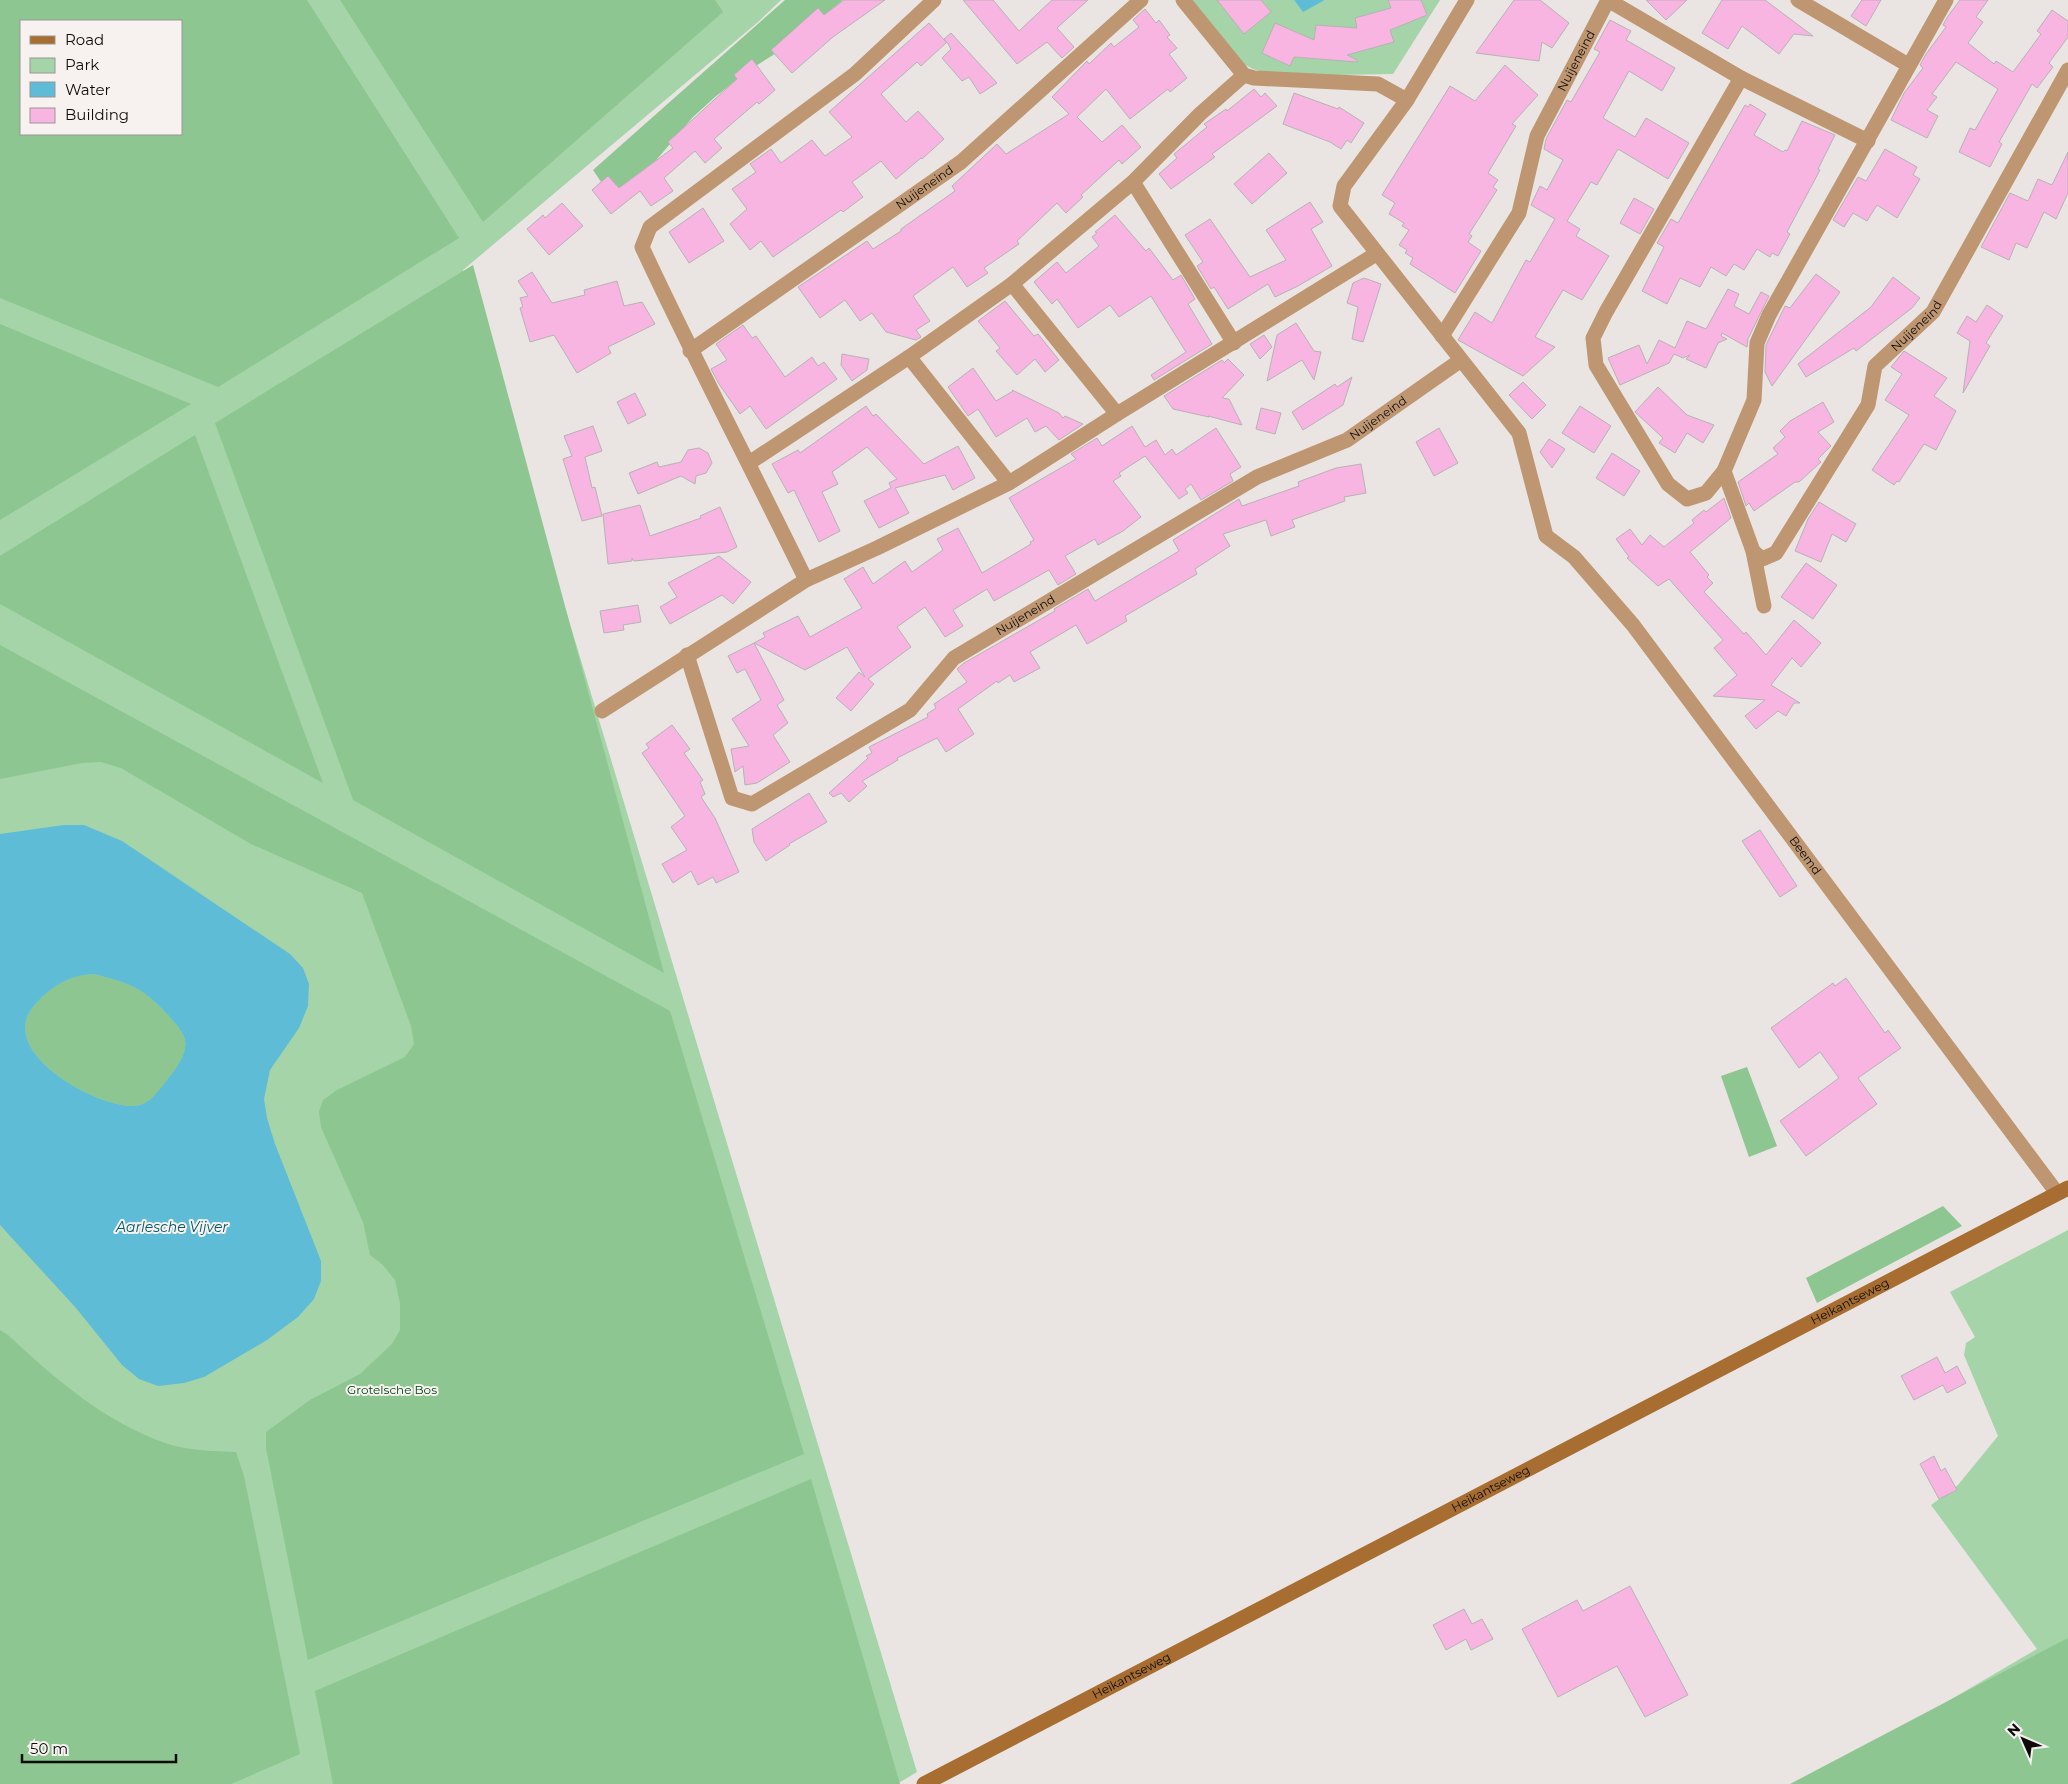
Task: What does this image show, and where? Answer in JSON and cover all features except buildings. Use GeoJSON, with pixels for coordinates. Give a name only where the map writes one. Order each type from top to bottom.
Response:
{"type":"FeatureCollection","features":[{"type":"Feature","properties":{"kind":"street"},"geometry":{"type":"LineString","coordinates":[[806,580],[749,463],[690,350],[642,248],[650,227],[855,74],[934,0]]}},
{"type":"Feature","properties":{"kind":"street","name":"Nuijeneind"},"geometry":{"type":"LineString","coordinates":[[690,350],[961,162],[1141,0]]}},
{"type":"Feature","properties":{"kind":"street"},"geometry":{"type":"LineString","coordinates":[[1183,0],[1244,75],[1254,78],[1378,84],[1407,100]]}},
{"type":"Feature","properties":{"kind":"street"},"geometry":{"type":"LineString","coordinates":[[1461,360],[1340,206],[1344,186],[1407,100],[1467,0]]}},
{"type":"Feature","properties":{"kind":"street","name":"Nuijeneind"},"geometry":{"type":"LineString","coordinates":[[1442,336],[1519,213],[1537,136],[1608,0],[1741,78],[1868,140]]}},
{"type":"Feature","properties":{"kind":"street"},"geometry":{"type":"LineString","coordinates":[[1798,0],[1908,65]]}},
{"type":"Feature","properties":{"kind":"street"},"geometry":{"type":"LineString","coordinates":[[1741,78],[1606,312],[1593,338],[1596,364],[1668,484],[1687,499],[1706,493],[1724,471],[1754,400],[1757,342],[1769,315],[1946,0]]}},
{"type":"Feature","properties":{"kind":"street","name":"Nuijeneind"},"geometry":{"type":"LineString","coordinates":[[1752,551],[1762,559],[1776,553],[1868,405],[1875,366],[1933,312],[2068,70]]}},
{"type":"Feature","properties":{"kind":"street"},"geometry":{"type":"LineString","coordinates":[[749,463],[909,357],[1012,284],[1133,182],[1200,114],[1244,75]]}},
{"type":"Feature","properties":{"kind":"street"},"geometry":{"type":"LineString","coordinates":[[1133,182],[1234,343]]}},
{"type":"Feature","properties":{"kind":"street"},"geometry":{"type":"LineString","coordinates":[[602,711],[806,580],[877,548],[1009,483],[1376,254]]}},
{"type":"Feature","properties":{"kind":"street"},"geometry":{"type":"LineString","coordinates":[[1012,284],[1117,414]]}},
{"type":"Feature","properties":{"kind":"street"},"geometry":{"type":"LineString","coordinates":[[909,357],[1009,483]]}},
{"type":"Feature","properties":{"kind":"street","name":"Nuijeneind"},"geometry":{"type":"LineString","coordinates":[[687,655],[732,798],[752,804],[910,710],[954,658],[1257,477],[1347,440],[1461,360]]}},
{"type":"Feature","properties":{"kind":"street","name":"Beemd"},"geometry":{"type":"LineString","coordinates":[[1461,360],[1519,433],[1546,536],[1574,557],[1633,625],[2063,1191]]}},
{"type":"Feature","properties":{"kind":"street"},"geometry":{"type":"LineString","coordinates":[[1724,471],[1752,551],[1764,606]]}},
{"type":"Feature","properties":{"kind":"street","name":"Heikantseweg"},"geometry":{"type":"LineString","coordinates":[[924,1784],[2063,1191]]}},
{"type":"Feature","properties":{"kind":"green space","name":"Grotelsche Bos"},"geometry":{"type":"Polygon","coordinates":[[[0,0],[781,0],[758,22],[463,270],[917,1772],[897,1784],[0,1784],[0,0]]]}},
{"type":"Feature","properties":{"kind":"green space"},"geometry":{"type":"Polygon","coordinates":[[[0,0],[307,0],[459,238],[218,387],[0,298],[0,0]]]}},
{"type":"Feature","properties":{"kind":"green space"},"geometry":{"type":"Polygon","coordinates":[[[340,0],[715,0],[723,12],[483,222],[340,0]]]}},
{"type":"Feature","properties":{"kind":"green space"},"geometry":{"type":"Polygon","coordinates":[[[785,0],[843,0],[792,43],[748,71],[715,97],[693,117],[640,179],[612,198],[593,170],[785,0]]]}},
{"type":"Feature","properties":{"kind":"green space"},"geometry":{"type":"Polygon","coordinates":[[[1188,0],[1294,0],[1303,11],[1325,0],[1440,0],[1393,74],[1274,76],[1253,69],[1236,60],[1188,0]]]}},
{"type":"Feature","properties":{"kind":"green space"},"geometry":{"type":"Polygon","coordinates":[[[473,265],[664,973],[353,800],[215,423],[473,265]]]}},
{"type":"Feature","properties":{"kind":"green space"},"geometry":{"type":"Polygon","coordinates":[[[0,324],[191,404],[0,520],[0,324]]]}},
{"type":"Feature","properties":{"kind":"green space"},"geometry":{"type":"Polygon","coordinates":[[[195,435],[323,783],[0,604],[0,556],[195,435]]]}},
{"type":"Feature","properties":{"kind":"green space"},"geometry":{"type":"Polygon","coordinates":[[[0,645],[670,1011],[804,1454],[308,1660],[266,1448],[266,1432],[310,1400],[360,1374],[392,1344],[400,1330],[400,1303],[395,1280],[382,1264],[370,1255],[363,1222],[321,1127],[319,1112],[323,1100],[337,1090],[405,1057],[414,1044],[411,1026],[362,893],[251,844],[121,768],[101,762],[82,763],[0,779],[0,645]]]}},
{"type":"Feature","properties":{"kind":"green space"},"geometry":{"type":"Polygon","coordinates":[[[94,974],[135,987],[159,1005],[184,1037],[184,1052],[179,1064],[155,1095],[144,1104],[135,1106],[120,1105],[83,1091],[47,1067],[34,1052],[26,1037],[27,1017],[43,996],[67,980],[94,974]]]}},
{"type":"Feature","properties":{"kind":"green space"},"geometry":{"type":"Polygon","coordinates":[[[1747,1067],[1777,1146],[1749,1157],[1721,1076],[1747,1067]]]}},
{"type":"Feature","properties":{"kind":"green space"},"geometry":{"type":"Polygon","coordinates":[[[1943,1206],[1962,1226],[1817,1303],[1806,1278],[1943,1206]]]}},
{"type":"Feature","properties":{"kind":"green space"},"geometry":{"type":"Polygon","coordinates":[[[2068,1230],[2068,1784],[1791,1784],[1914,1721],[2037,1649],[1931,1505],[1958,1485],[1998,1436],[1964,1355],[1966,1343],[1975,1337],[1950,1292],[2068,1230]]]}},
{"type":"Feature","properties":{"kind":"green space"},"geometry":{"type":"Polygon","coordinates":[[[0,1330],[82,1398],[123,1424],[145,1435],[176,1446],[236,1452],[244,1476],[300,1754],[231,1784],[0,1784],[0,1330]]]}},
{"type":"Feature","properties":{"kind":"green space"},"geometry":{"type":"Polygon","coordinates":[[[811,1479],[900,1784],[333,1784],[315,1691],[811,1479]]]}},
{"type":"Feature","properties":{"kind":"green space"},"geometry":{"type":"Polygon","coordinates":[[[2068,1638],[2068,1784],[1790,1784],[2039,1653],[2068,1638]]]}},
{"type":"Feature","properties":{"kind":"water"},"geometry":{"type":"Polygon","coordinates":[[[1294,0],[1325,0],[1303,12],[1294,0]]]}},
{"type":"Feature","properties":{"kind":"water","name":"Aarlesche Vijver"},"geometry":{"type":"Polygon","coordinates":[[[64,825],[84,825],[122,841],[290,954],[303,968],[309,984],[308,1006],[299,1028],[270,1070],[264,1099],[267,1118],[275,1144],[321,1261],[321,1281],[314,1299],[298,1317],[267,1340],[204,1377],[184,1383],[158,1386],[139,1379],[122,1365],[76,1308],[0,1225],[0,834],[64,825]],[[94,974],[67,980],[43,996],[35,1004],[26,1021],[26,1037],[34,1052],[47,1067],[83,1091],[120,1105],[135,1106],[144,1104],[155,1095],[175,1069],[182,1058],[185,1040],[182,1033],[159,1005],[142,992],[127,984],[94,974]]]}}]}
